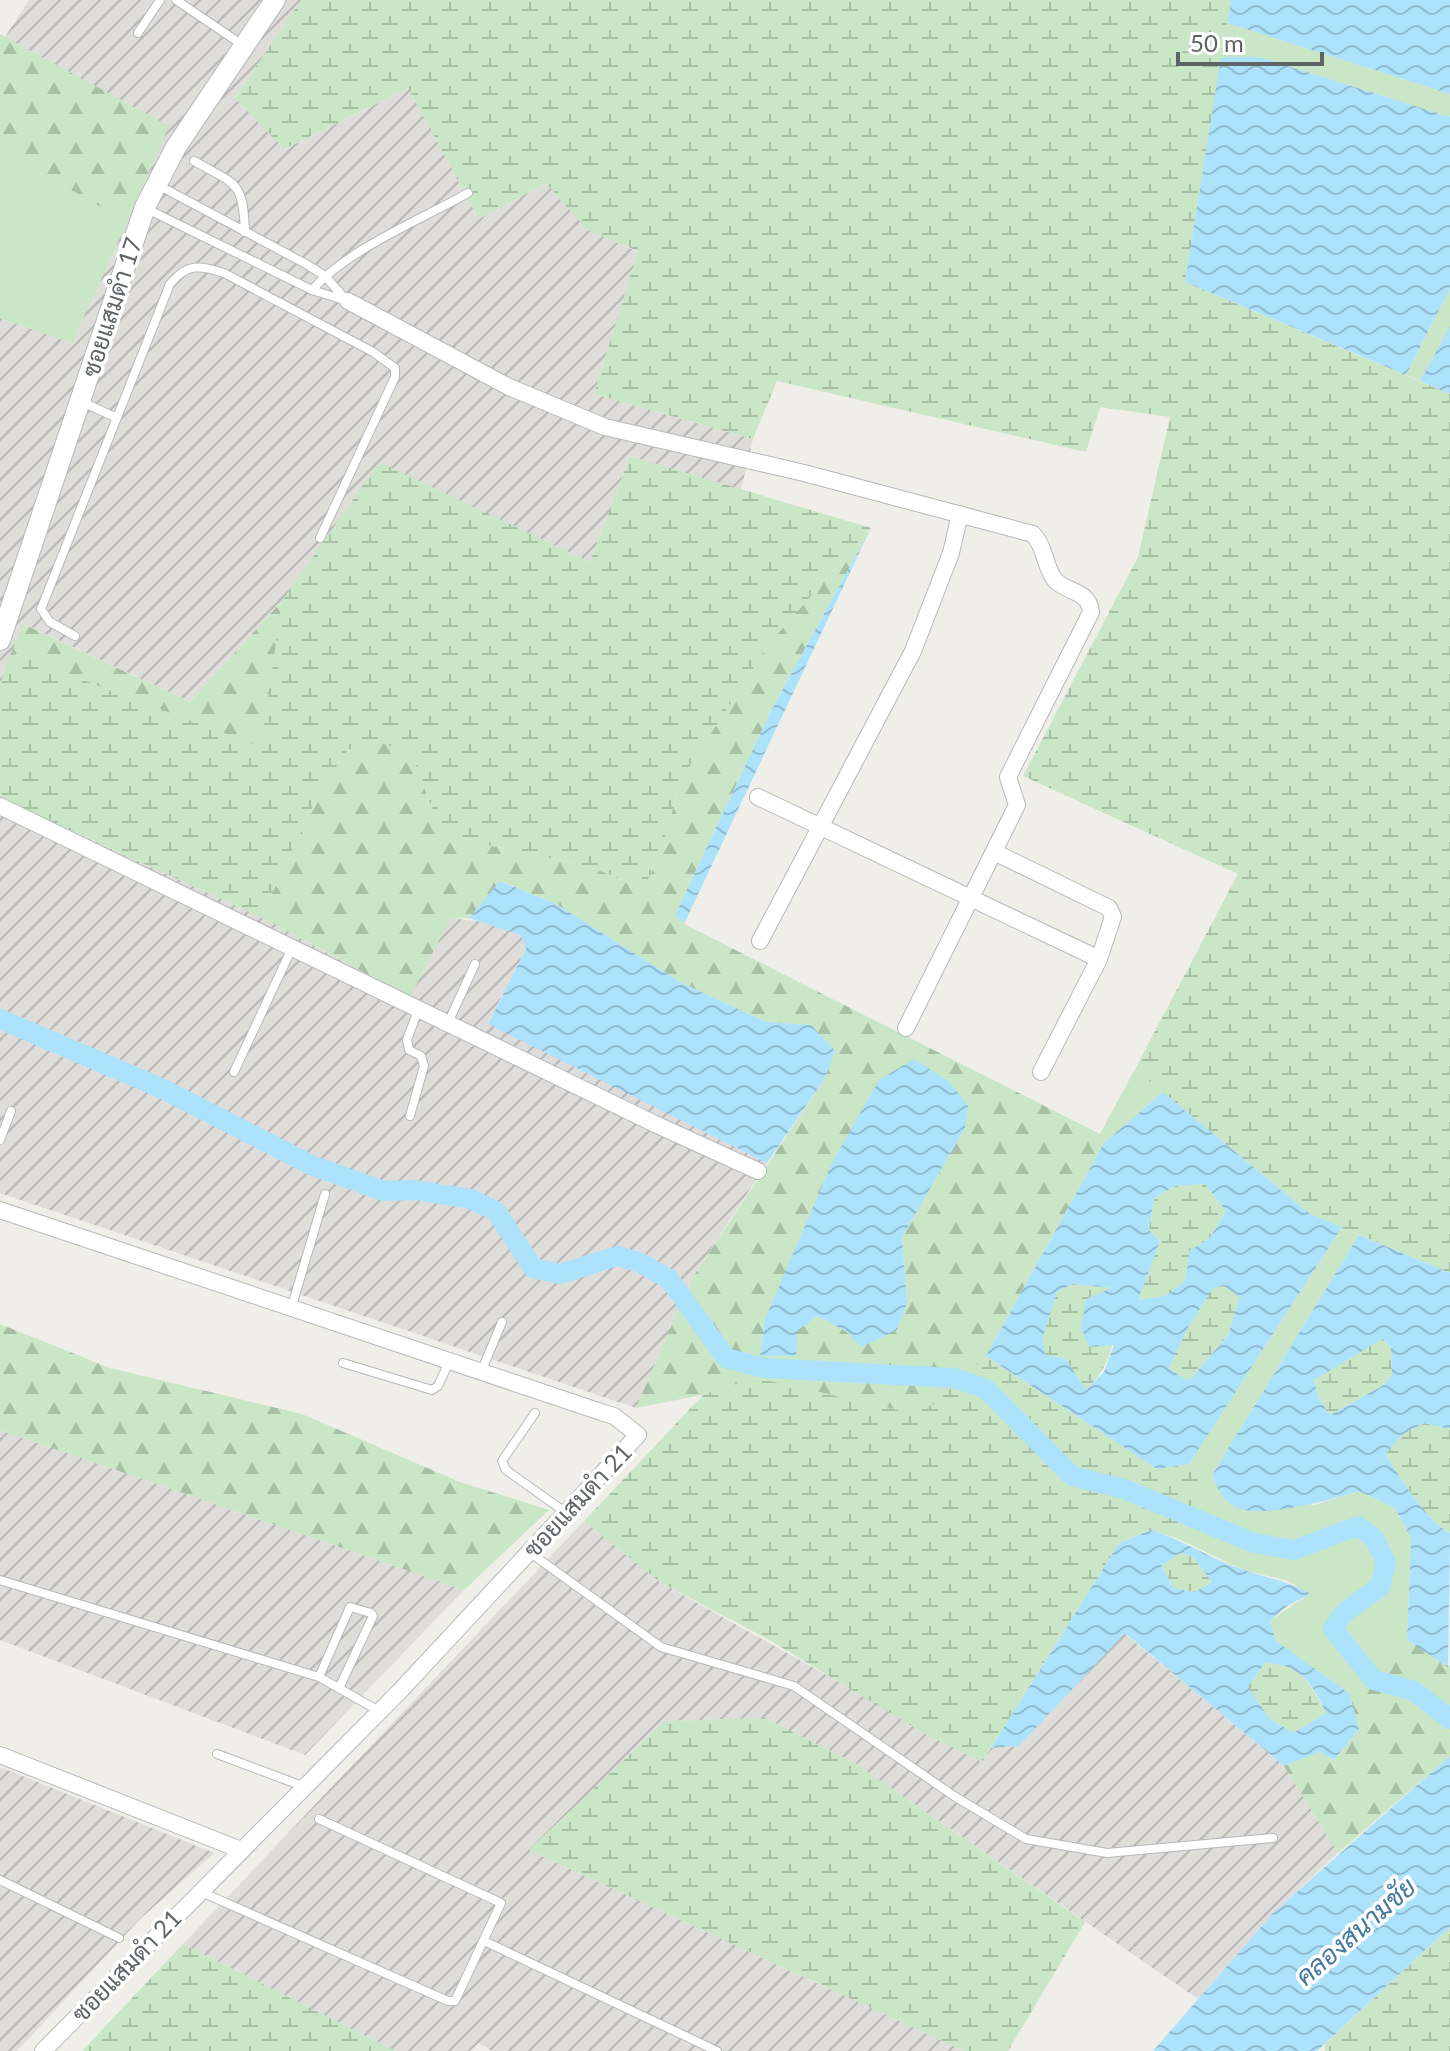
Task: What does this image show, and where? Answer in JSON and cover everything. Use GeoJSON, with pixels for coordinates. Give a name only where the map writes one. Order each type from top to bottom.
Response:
{"type":"FeatureCollection","features":[{"type":"Feature","properties":{"kind":"street","name":"ซอยแสมดำ 17"},"geometry":{"type":"LineString","coordinates":[[0,640],[145,207],[155,184],[275,0]]}},
{"type":"Feature","properties":{"kind":"street"},"geometry":{"type":"LineString","coordinates":[[348,301],[509,387],[605,427],[1033,534],[1042,543],[1050,574],[1059,584],[1082,594],[1090,604],[1091,612],[1008,777],[1017,805],[906,1028]]}},
{"type":"Feature","properties":{"kind":"street"},"geometry":{"type":"LineString","coordinates":[[760,941],[913,651],[951,553],[960,514]]}},
{"type":"Feature","properties":{"kind":"street"},"geometry":{"type":"LineString","coordinates":[[758,797],[1099,959]]}},
{"type":"Feature","properties":{"kind":"street"},"geometry":{"type":"LineString","coordinates":[[0,806],[447,1024],[758,1171]]}},
{"type":"Feature","properties":{"kind":"street"},"geometry":{"type":"LineString","coordinates":[[994,852],[1109,908],[1111,926],[1099,959],[1041,1072]]}},
{"type":"Feature","properties":{"kind":"street","name":"ซอยแสมดำ 21"},"geometry":{"type":"LineString","coordinates":[[0,1210],[614,1416],[638,1435],[379,1711],[199,1891],[137,1947],[43,2051]]}},
{"type":"Feature","properties":{"kind":"street"},"geometry":{"type":"LineString","coordinates":[[0,1755],[241,1850]]}},
{"type":"Feature","properties":{"kind":"lane"},"geometry":{"type":"LineString","coordinates":[[138,33],[160,0]]}},
{"type":"Feature","properties":{"kind":"lane"},"geometry":{"type":"LineString","coordinates":[[176,0],[244,46]]}},
{"type":"Feature","properties":{"kind":"lane"},"geometry":{"type":"LineString","coordinates":[[194,161],[238,188],[244,198],[245,232]]}},
{"type":"Feature","properties":{"kind":"lane"},"geometry":{"type":"LineString","coordinates":[[155,184],[325,276],[348,301]]}},
{"type":"Feature","properties":{"kind":"lane"},"geometry":{"type":"LineString","coordinates":[[312,290],[325,276],[468,193]]}},
{"type":"Feature","properties":{"kind":"lane"},"geometry":{"type":"LineString","coordinates":[[145,207],[312,290],[348,301]]}},
{"type":"Feature","properties":{"kind":"lane"},"geometry":{"type":"LineString","coordinates":[[75,636],[50,622],[41,609],[170,284],[187,267],[201,265],[224,273],[390,362],[395,377],[320,538]]}},
{"type":"Feature","properties":{"kind":"lane"},"geometry":{"type":"LineString","coordinates":[[79,401],[115,417]]}},
{"type":"Feature","properties":{"kind":"lane"},"geometry":{"type":"LineString","coordinates":[[234,1072],[292,948]]}},
{"type":"Feature","properties":{"kind":"lane"},"geometry":{"type":"LineString","coordinates":[[447,1024],[475,964]]}},
{"type":"Feature","properties":{"kind":"lane"},"geometry":{"type":"LineString","coordinates":[[410,1116],[424,1066],[421,1056],[409,1050],[407,1040],[418,1010]]}},
{"type":"Feature","properties":{"kind":"lane"},"geometry":{"type":"LineString","coordinates":[[0,1140],[11,1111]]}},
{"type":"Feature","properties":{"kind":"lane"},"geometry":{"type":"LineString","coordinates":[[291,1310],[325,1194]]}},
{"type":"Feature","properties":{"kind":"lane"},"geometry":{"type":"LineString","coordinates":[[481,1373],[502,1322]]}},
{"type":"Feature","properties":{"kind":"lane"},"geometry":{"type":"LineString","coordinates":[[343,1363],[432,1390],[438,1386],[449,1362]]}},
{"type":"Feature","properties":{"kind":"lane"},"geometry":{"type":"LineString","coordinates":[[535,1413],[502,1461],[506,1470],[565,1512]]}},
{"type":"Feature","properties":{"kind":"lane"},"geometry":{"type":"LineString","coordinates":[[528,1552],[661,1647],[794,1686],[954,1796],[1026,1839],[1107,1853],[1273,1838]]}},
{"type":"Feature","properties":{"kind":"lane"},"geometry":{"type":"LineString","coordinates":[[0,1580],[319,1677],[340,1686],[379,1711]]}},
{"type":"Feature","properties":{"kind":"lane"},"geometry":{"type":"LineString","coordinates":[[319,1677],[350,1607],[371,1613],[340,1686]]}},
{"type":"Feature","properties":{"kind":"lane"},"geometry":{"type":"LineString","coordinates":[[217,1754],[305,1787]]}},
{"type":"Feature","properties":{"kind":"lane"},"geometry":{"type":"LineString","coordinates":[[199,1891],[450,2002],[457,1998],[500,1902],[319,1819]]}},
{"type":"Feature","properties":{"kind":"lane"},"geometry":{"type":"LineString","coordinates":[[0,1880],[119,1938]]}},
{"type":"Feature","properties":{"kind":"lane"},"geometry":{"type":"LineString","coordinates":[[484,1941],[717,2051]]}},
{"type":"Feature","properties":{"kind":"shaded area"},"geometry":{"type":"Polygon","coordinates":[[[29,0],[301,0],[235,98],[285,149],[408,88],[479,219],[546,183],[587,229],[638,252],[594,394],[753,439],[741,490],[630,456],[590,562],[379,463],[282,601],[190,702],[24,624],[0,684],[0,318],[72,343],[13,43],[5,37],[29,0]]]}},
{"type":"Feature","properties":{"kind":"shaded area"},"geometry":{"type":"Polygon","coordinates":[[[0,798],[261,917],[409,997],[450,918],[492,923],[521,935],[526,949],[488,1023],[767,1163],[691,1280],[636,1408],[0,1193],[0,798]]]}},
{"type":"Feature","properties":{"kind":"shaded area"},"geometry":{"type":"Polygon","coordinates":[[[0,1430],[464,1590],[305,1755],[0,1640],[0,1430]]]}},
{"type":"Feature","properties":{"kind":"shaded area"},"geometry":{"type":"Polygon","coordinates":[[[584,1521],[660,1582],[982,1762],[991,1748],[1019,1746],[1124,1633],[1284,1766],[1338,1853],[1273,1913],[1198,1999],[856,1764],[765,1718],[665,1721],[529,1850],[964,2051],[492,2051],[479,2043],[470,2051],[395,2051],[183,1944],[584,1521]]]}},
{"type":"Feature","properties":{"kind":"shaded area"},"geometry":{"type":"Polygon","coordinates":[[[0,1767],[214,1853],[140,1919],[17,2051],[0,2051],[0,1767]]]}},
{"type":"Feature","properties":{"kind":"green space"},"geometry":{"type":"Polygon","coordinates":[[[301,0],[1231,0],[1185,282],[1450,394],[1450,1273],[1310,1214],[1135,1069],[1238,874],[1023,776],[1138,557],[1170,417],[1100,407],[1086,452],[777,381],[753,439],[594,394],[638,251],[587,230],[546,183],[479,219],[408,88],[284,149],[235,98],[301,0]]]}},
{"type":"Feature","properties":{"kind":"green space"},"geometry":{"type":"Polygon","coordinates":[[[1227,23],[1450,94],[1450,117],[1259,57],[1221,57],[1227,23]]]}},
{"type":"Feature","properties":{"kind":"green space"},"geometry":{"type":"Polygon","coordinates":[[[0,34],[169,126],[127,222],[0,149],[0,34]]]}},
{"type":"Feature","properties":{"kind":"green space"},"geometry":{"type":"Polygon","coordinates":[[[0,149],[127,222],[72,343],[0,318],[0,149]]]}},
{"type":"Feature","properties":{"kind":"green space"},"geometry":{"type":"Polygon","coordinates":[[[1450,288],[1450,326],[1420,381],[1406,375],[1450,288]]]}},
{"type":"Feature","properties":{"kind":"green space"},"geometry":{"type":"Polygon","coordinates":[[[630,456],[871,528],[772,640],[681,779],[662,848],[644,889],[591,867],[487,845],[440,829],[412,755],[374,740],[348,750],[323,785],[261,917],[0,798],[0,684],[11,653],[261,747],[282,601],[379,462],[590,562],[630,456]]]}},
{"type":"Feature","properties":{"kind":"green space"},"geometry":{"type":"Polygon","coordinates":[[[871,528],[772,709],[675,915],[684,924],[1100,1134],[1104,1143],[982,1363],[934,1405],[898,1410],[756,1378],[722,1391],[636,1408],[691,1280],[825,1078],[811,1025],[766,1022],[680,982],[558,905],[501,881],[469,918],[450,919],[410,997],[261,917],[323,785],[348,750],[374,739],[412,755],[440,829],[487,845],[591,867],[644,889],[662,848],[681,779],[772,640],[871,528]],[[965,1128],[765,1319],[760,1356],[818,1316],[847,1332],[861,1347],[907,1302],[902,1237],[965,1128]]]}},
{"type":"Feature","properties":{"kind":"green space"},"geometry":{"type":"Polygon","coordinates":[[[282,601],[262,748],[11,653],[23,624],[190,702],[282,601]]]}},
{"type":"Feature","properties":{"kind":"green space"},"geometry":{"type":"Polygon","coordinates":[[[1135,1069],[1163,1092],[1104,1143],[1100,1134],[1135,1069]]]}},
{"type":"Feature","properties":{"kind":"green space"},"geometry":{"type":"Polygon","coordinates":[[[1205,1184],[1226,1211],[1209,1239],[1190,1250],[1185,1281],[1166,1296],[1137,1300],[1160,1241],[1149,1230],[1154,1198],[1175,1186],[1205,1184]]]}},
{"type":"Feature","properties":{"kind":"green space"},"geometry":{"type":"Polygon","coordinates":[[[1342,1227],[1359,1235],[1212,1475],[1314,1505],[1359,1491],[1395,1508],[1411,1538],[1407,1640],[1388,1665],[1349,1693],[1275,1641],[1270,1621],[1309,1594],[1288,1581],[1243,1570],[1177,1538],[1204,1491],[1189,1464],[1342,1227]]]}},
{"type":"Feature","properties":{"kind":"green space"},"geometry":{"type":"Polygon","coordinates":[[[1072,1284],[1114,1288],[1114,1331],[1109,1355],[1086,1391],[1065,1358],[1046,1355],[1042,1340],[1057,1292],[1072,1284]]]}},
{"type":"Feature","properties":{"kind":"green space"},"geometry":{"type":"Polygon","coordinates":[[[1224,1286],[1241,1296],[1228,1335],[1189,1381],[1169,1369],[1187,1329],[1213,1288],[1224,1286]]]}},
{"type":"Feature","properties":{"kind":"green space"},"geometry":{"type":"Polygon","coordinates":[[[0,1324],[110,1368],[302,1414],[460,1482],[549,1510],[464,1590],[0,1430],[0,1324]]]}},
{"type":"Feature","properties":{"kind":"green space"},"geometry":{"type":"Polygon","coordinates":[[[1381,1338],[1391,1347],[1392,1375],[1384,1385],[1330,1415],[1318,1397],[1314,1380],[1381,1338]]]}},
{"type":"Feature","properties":{"kind":"green space"},"geometry":{"type":"Polygon","coordinates":[[[986,1356],[1157,1469],[1189,1464],[1204,1491],[1177,1538],[1150,1530],[1119,1543],[982,1762],[925,1734],[771,1641],[660,1582],[584,1521],[704,1394],[756,1378],[898,1410],[933,1405],[986,1356]]]}},
{"type":"Feature","properties":{"kind":"green space"},"geometry":{"type":"Polygon","coordinates":[[[1424,1423],[1450,1429],[1450,1533],[1424,1509],[1386,1453],[1403,1434],[1424,1423]]]}},
{"type":"Feature","properties":{"kind":"green space"},"geometry":{"type":"Polygon","coordinates":[[[1180,1553],[1193,1557],[1212,1582],[1195,1592],[1173,1588],[1161,1566],[1180,1553]]]}},
{"type":"Feature","properties":{"kind":"green space"},"geometry":{"type":"Polygon","coordinates":[[[1407,1640],[1450,1666],[1450,1756],[1338,1853],[1284,1766],[1320,1752],[1334,1760],[1359,1729],[1349,1693],[1388,1665],[1407,1640]]]}},
{"type":"Feature","properties":{"kind":"green space"},"geometry":{"type":"Polygon","coordinates":[[[1265,1663],[1296,1671],[1309,1684],[1326,1713],[1293,1733],[1269,1718],[1247,1687],[1265,1663]]]}},
{"type":"Feature","properties":{"kind":"green space"},"geometry":{"type":"Polygon","coordinates":[[[765,1718],[856,1764],[1085,1922],[1008,2051],[964,2051],[529,1850],[665,1721],[765,1718]]]}},
{"type":"Feature","properties":{"kind":"green space"},"geometry":{"type":"Polygon","coordinates":[[[1450,1927],[1450,2051],[1325,2051],[1325,2044],[1450,1927]]]}},
{"type":"Feature","properties":{"kind":"green space"},"geometry":{"type":"Polygon","coordinates":[[[183,1944],[395,2051],[82,2051],[183,1944]]]}},
{"type":"Feature","properties":{"kind":"water"},"geometry":{"type":"Polygon","coordinates":[[[1231,0],[1450,0],[1450,94],[1227,23],[1231,0]]]}},
{"type":"Feature","properties":{"kind":"water"},"geometry":{"type":"Polygon","coordinates":[[[1221,57],[1259,57],[1450,117],[1450,288],[1406,375],[1185,282],[1221,57]]]}},
{"type":"Feature","properties":{"kind":"water"},"geometry":{"type":"Polygon","coordinates":[[[1450,326],[1450,394],[1420,381],[1450,326]]]}},
{"type":"Feature","properties":{"kind":"water"},"geometry":{"type":"Polygon","coordinates":[[[871,528],[684,924],[675,915],[772,709],[871,528]]]}},
{"type":"Feature","properties":{"kind":"water"},"geometry":{"type":"Polygon","coordinates":[[[500,881],[558,905],[680,982],[766,1022],[811,1025],[835,1051],[825,1078],[767,1163],[488,1024],[526,949],[521,935],[469,918],[500,881]]]}},
{"type":"Feature","properties":{"kind":"water"},"geometry":{"type":"Polygon","coordinates":[[[914,1059],[950,1082],[968,1106],[965,1128],[902,1237],[907,1302],[897,1330],[861,1347],[847,1332],[818,1316],[797,1331],[796,1356],[760,1356],[765,1319],[832,1163],[879,1080],[914,1059]]]}},
{"type":"Feature","properties":{"kind":"water"},"geometry":{"type":"Polygon","coordinates":[[[1163,1092],[1310,1214],[1342,1227],[1189,1464],[1157,1469],[986,1356],[1104,1143],[1163,1092]],[[1205,1184],[1175,1186],[1154,1198],[1149,1230],[1160,1241],[1138,1300],[1165,1296],[1185,1281],[1190,1250],[1209,1239],[1226,1211],[1205,1184]],[[1072,1284],[1057,1292],[1042,1340],[1046,1355],[1065,1358],[1086,1390],[1104,1372],[1114,1345],[1089,1347],[1081,1328],[1086,1299],[1112,1288],[1072,1284]],[[1224,1286],[1213,1288],[1187,1329],[1169,1369],[1189,1381],[1228,1335],[1240,1297],[1224,1286]]]}},
{"type":"Feature","properties":{"kind":"water"},"geometry":{"type":"Polygon","coordinates":[[[1359,1235],[1450,1273],[1450,1429],[1424,1423],[1403,1434],[1386,1453],[1424,1509],[1450,1533],[1448,1667],[1407,1640],[1411,1538],[1395,1508],[1359,1491],[1298,1507],[1249,1511],[1228,1502],[1212,1475],[1359,1235]],[[1382,1339],[1314,1380],[1318,1397],[1330,1415],[1384,1385],[1392,1375],[1391,1347],[1382,1339]]]}},
{"type":"Feature","properties":{"kind":"water"},"geometry":{"type":"Polygon","coordinates":[[[1151,1530],[1232,1566],[1310,1594],[1287,1606],[1270,1621],[1276,1641],[1349,1693],[1359,1729],[1334,1760],[1320,1752],[1284,1766],[1125,1633],[1019,1746],[991,1748],[1119,1543],[1151,1530]],[[1180,1553],[1161,1566],[1173,1588],[1195,1592],[1212,1582],[1193,1557],[1180,1553]],[[1265,1663],[1248,1687],[1269,1718],[1293,1733],[1326,1713],[1310,1684],[1296,1671],[1265,1663]]]}},
{"type":"Feature","properties":{"kind":"water","name":"คลองสนามชัย"},"geometry":{"type":"Polygon","coordinates":[[[1450,1756],[1450,1927],[1317,2051],[1153,2051],[1273,1913],[1450,1756]]]}},
{"type":"Feature","properties":{"kind":"waterway"},"geometry":{"type":"LineString","coordinates":[[0,1019],[163,1089],[313,1166],[384,1191],[415,1190],[471,1199],[496,1211],[533,1268],[560,1274],[617,1256],[639,1262],[669,1279],[726,1358],[764,1368],[954,1378],[986,1389],[1072,1476],[1124,1489],[1254,1543],[1294,1550],[1358,1526],[1374,1538],[1386,1563],[1380,1587],[1345,1612],[1333,1629],[1374,1680],[1414,1691],[1450,1719]]}}]}
